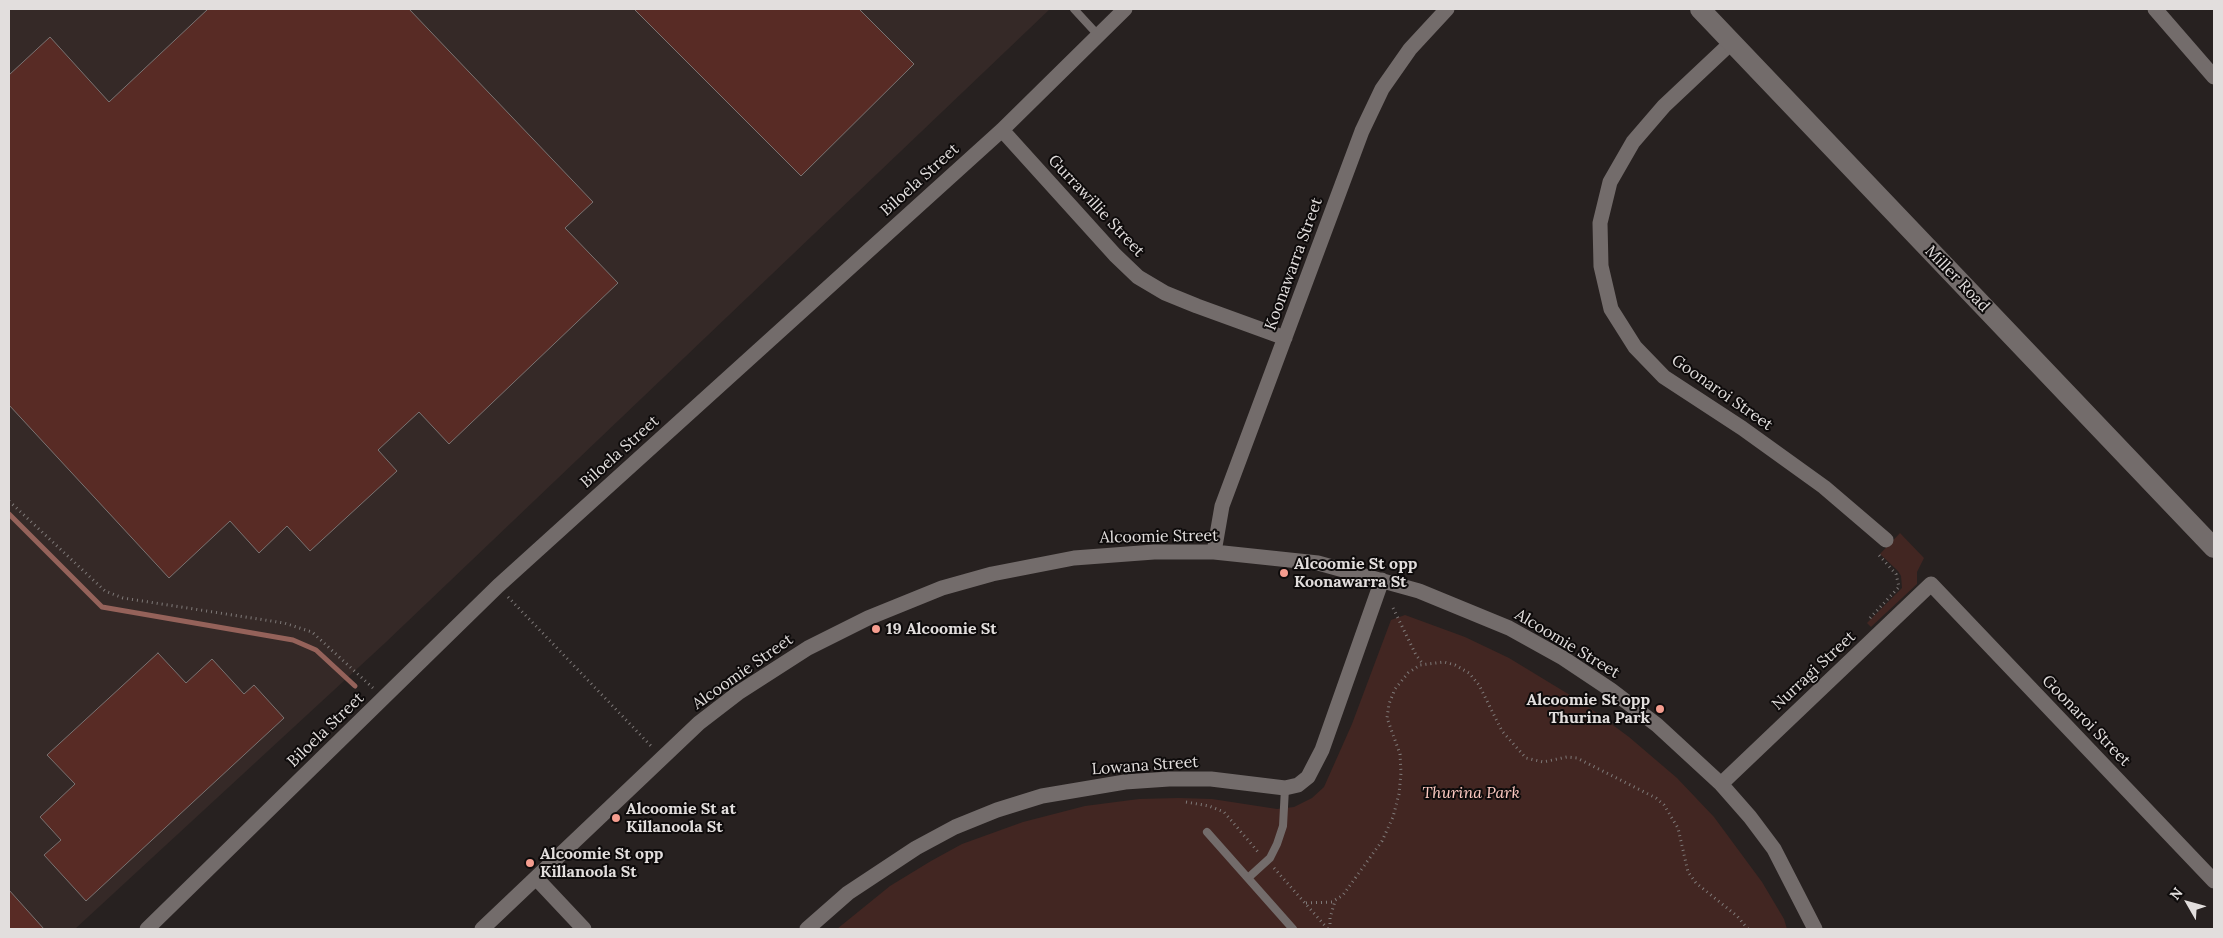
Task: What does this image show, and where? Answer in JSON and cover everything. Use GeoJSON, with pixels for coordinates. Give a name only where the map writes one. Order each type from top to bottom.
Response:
{"type":"FeatureCollection","features":[{"type":"Feature","properties":{"kind":"main road","name":"Miller Road"},"geometry":{"type":"LineString","coordinates":[[1700,9],[2214,548]]}},
{"type":"Feature","properties":{"kind":"street","name":"Biloela Street"},"geometry":{"type":"LineString","coordinates":[[147,929],[498,586],[1002,130],[1125,9]]}},
{"type":"Feature","properties":{"kind":"street","name":"Koonawarra Street"},"geometry":{"type":"LineString","coordinates":[[1214,552],[1222,506],[1362,131],[1382,89],[1410,49],[1447,9]]}},
{"type":"Feature","properties":{"kind":"street"},"geometry":{"type":"LineString","coordinates":[[2155,9],[2214,77]]}},
{"type":"Feature","properties":{"kind":"street","name":"Goonaroi Street"},"geometry":{"type":"LineString","coordinates":[[1732,42],[1664,106],[1633,142],[1610,182],[1600,223],[1601,266],[1612,309],[1635,347],[1664,377],[1742,428],[1824,487],[1881,536]]}},
{"type":"Feature","properties":{"kind":"street","name":"Gurrawillie Street"},"geometry":{"type":"LineString","coordinates":[[1002,130],[1115,255],[1138,277],[1165,293],[1189,303],[1285,338]]}},
{"type":"Feature","properties":{"kind":"street","name":"Alcoomie Street"},"geometry":{"type":"LineString","coordinates":[[482,929],[698,723],[774,668],[808,648],[868,618],[942,588],[992,574],[1041,564],[1112,554],[1214,552],[1318,563],[1419,591],[1509,628],[1562,658],[1611,690],[1657,725],[1721,784],[1750,817],[1774,849],[1815,929]]}},
{"type":"Feature","properties":{"kind":"street"},"geometry":{"type":"LineString","coordinates":[[1286,788],[1298,785],[1308,777],[1316,765],[1382,580]]}},
{"type":"Feature","properties":{"kind":"street","name":"Goonaroi Street"},"geometry":{"type":"LineString","coordinates":[[1932,584],[2214,881]]}},
{"type":"Feature","properties":{"kind":"street","name":"Nurragi Street"},"geometry":{"type":"LineString","coordinates":[[1721,784],[1932,584]]}},
{"type":"Feature","properties":{"kind":"street","name":"Lowana Street"},"geometry":{"type":"LineString","coordinates":[[815,925],[855,889],[916,848],[955,827],[997,810],[1042,796],[1116,783],[1169,779],[1211,779],[1286,788]]}},
{"type":"Feature","properties":{"kind":"street"},"geometry":{"type":"LineString","coordinates":[[536,878],[584,929]]}},
{"type":"Feature","properties":{"kind":"lane"},"geometry":{"type":"LineString","coordinates":[[1074,9],[1098,35]]}},
{"type":"Feature","properties":{"kind":"lane"},"geometry":{"type":"LineString","coordinates":[[1248,878],[1270,858],[1277,844],[1283,826],[1286,788]]}},
{"type":"Feature","properties":{"kind":"lane"},"geometry":{"type":"LineString","coordinates":[[1207,832],[1294,929]]}},
{"type":"Feature","properties":{"kind":"path"},"geometry":{"type":"LineString","coordinates":[[9,501],[105,592],[123,598],[284,623],[312,632],[374,689]]}},
{"type":"Feature","properties":{"kind":"path"},"geometry":{"type":"LineString","coordinates":[[1878,635],[1866,622],[1896,591],[1899,580],[1888,564],[1868,543],[1881,536]]}},
{"type":"Feature","properties":{"kind":"path"},"geometry":{"type":"LineString","coordinates":[[509,598],[651,746]]}},
{"type":"Feature","properties":{"kind":"path"},"geometry":{"type":"LineString","coordinates":[[1394,608],[1416,655],[1423,664]]}},
{"type":"Feature","properties":{"kind":"path"},"geometry":{"type":"LineString","coordinates":[[1306,903],[1332,902],[1343,896],[1382,841],[1393,817],[1402,773],[1400,754],[1387,718],[1389,704],[1395,689],[1408,673],[1423,664],[1444,662],[1455,665],[1469,673],[1482,689],[1502,731],[1526,758],[1543,762],[1567,757],[1577,758],[1656,798],[1664,805],[1678,828],[1688,872],[1696,883],[1737,916],[1748,929]]}},
{"type":"Feature","properties":{"kind":"path"},"geometry":{"type":"LineString","coordinates":[[1330,929],[1330,918],[1335,900]]}},
{"type":"Feature","properties":{"kind":"shaded area"},"geometry":{"type":"Polygon","coordinates":[[[9,9],[1050,9],[385,643],[75,929],[9,929],[9,9]]]}},
{"type":"Feature","properties":{"kind":"green space"},"geometry":{"type":"Polygon","coordinates":[[[1900,533],[1924,558],[1917,572],[1917,584],[1871,627],[1867,623],[1902,588],[1901,576],[1898,571],[1880,554],[1900,533]]]}},
{"type":"Feature","properties":{"kind":"green space","name":"Thurina Park"},"geometry":{"type":"Polygon","coordinates":[[[1405,615],[1465,637],[1509,658],[1583,703],[1629,737],[1677,778],[1714,817],[1762,882],[1784,919],[1787,929],[837,929],[890,886],[931,861],[962,844],[1023,822],[1085,806],[1139,799],[1212,799],[1277,809],[1294,807],[1312,798],[1324,787],[1352,724],[1391,620],[1405,615]]]}},
{"type":"Feature","properties":{"kind":"building"},"geometry":{"type":"Polygon","coordinates":[[[208,9],[409,9],[593,202],[565,228],[618,283],[449,444],[419,412],[378,450],[397,471],[310,551],[287,526],[259,553],[230,521],[169,578],[9,405],[9,75],[50,37],[109,102],[208,9]]]}},
{"type":"Feature","properties":{"kind":"building"},"geometry":{"type":"Polygon","coordinates":[[[634,9],[859,9],[914,64],[801,176],[634,9]]]}},
{"type":"Feature","properties":{"kind":"building"},"geometry":{"type":"Polygon","coordinates":[[[158,653],[186,683],[212,659],[244,694],[254,685],[284,718],[86,901],[44,855],[61,840],[40,817],[75,784],[47,755],[158,653]]]}},
{"type":"Feature","properties":{"kind":"building"},"geometry":{"type":"Polygon","coordinates":[[[9,890],[44,929],[9,929],[9,890]]]}},
{"type":"Feature","properties":{"kind":"waterway"},"geometry":{"type":"LineString","coordinates":[[9,514],[102,607],[293,640],[316,650],[355,686]]}},
{"type":"Feature","properties":{"kind":"place","name":"Alcoomie St opp Koonawarra St"},"geometry":{"type":"Point","coordinates":[1284,573]}},
{"type":"Feature","properties":{"kind":"place","name":"19 Alcoomie St"},"geometry":{"type":"Point","coordinates":[876,629]}},
{"type":"Feature","properties":{"kind":"place","name":"Alcoomie St opp Thurina Park"},"geometry":{"type":"Point","coordinates":[1660,709]}},
{"type":"Feature","properties":{"kind":"place","name":"Alcoomie St at Killanoola St"},"geometry":{"type":"Point","coordinates":[616,818]}},
{"type":"Feature","properties":{"kind":"place","name":"Alcoomie St opp Killanoola St"},"geometry":{"type":"Point","coordinates":[530,863]}}]}
